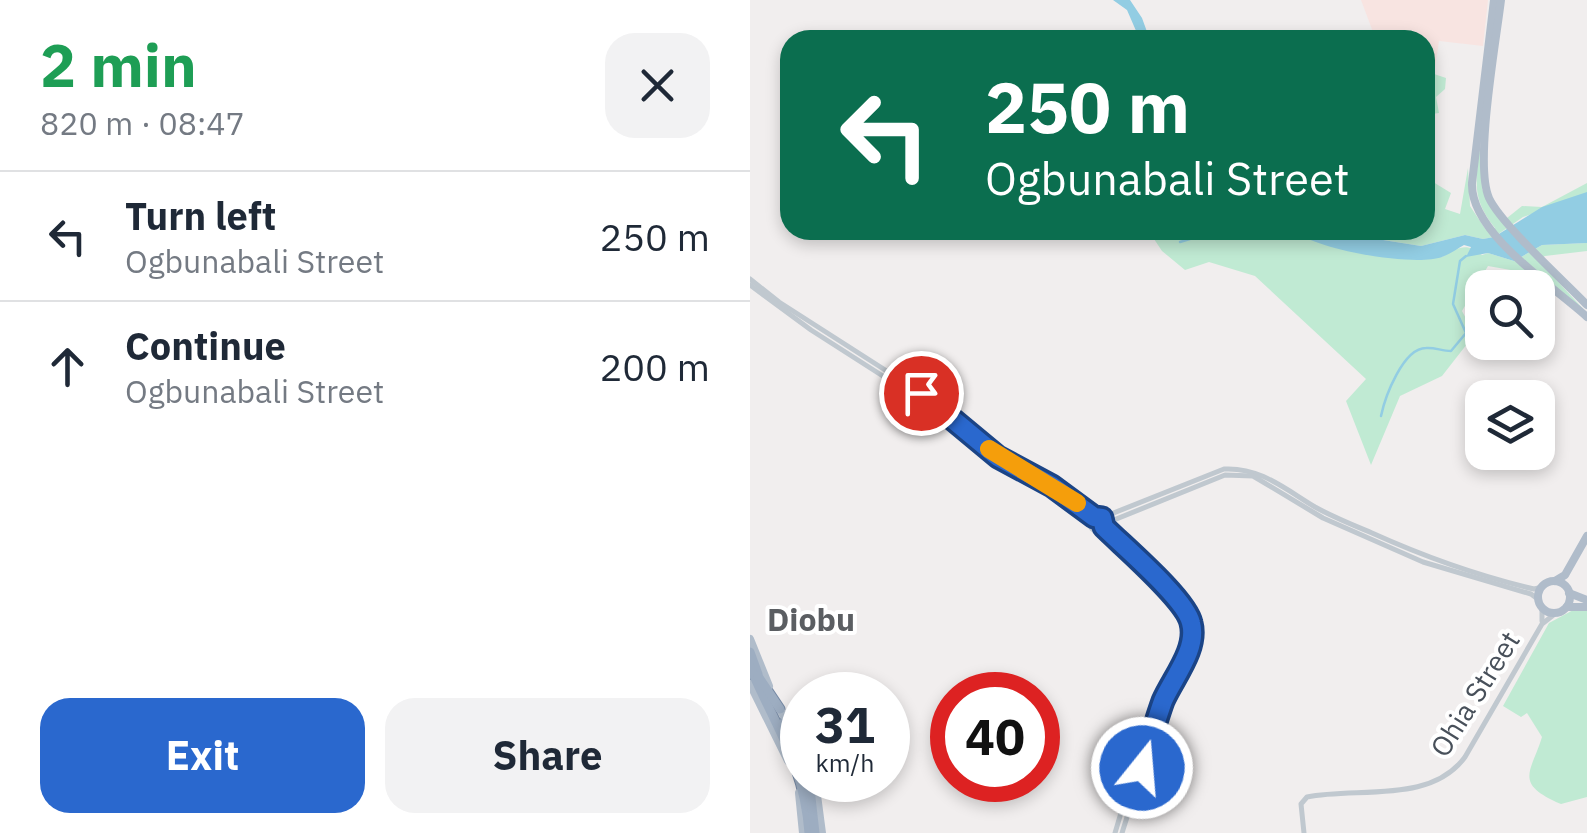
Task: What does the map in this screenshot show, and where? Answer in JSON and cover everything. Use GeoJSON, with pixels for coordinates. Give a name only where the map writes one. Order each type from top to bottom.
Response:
{"type":"FeatureCollection","features":[{"type":"Feature","properties":{"kind":"highway"},"geometry":{"type":"LineString","coordinates":[[750,652],[780,722]]}},
{"type":"Feature","properties":{"kind":"highway"},"geometry":{"type":"LineString","coordinates":[[750,667],[780,724]]}},
{"type":"Feature","properties":{"kind":"highway"},"geometry":{"type":"LineString","coordinates":[[758,676],[780,709]]}},
{"type":"Feature","properties":{"kind":"highway"},"geometry":{"type":"LineString","coordinates":[[760,691],[766,718]]}},
{"type":"Feature","properties":{"kind":"highway"},"geometry":{"type":"LineString","coordinates":[[806,802],[812,833]]}},
{"type":"Feature","properties":{"kind":"highway"},"geometry":{"type":"LineString","coordinates":[[812,802],[812,833]]}},
{"type":"Feature","properties":{"kind":"main road"},"geometry":{"type":"LineString","coordinates":[[1497,0],[1483,166],[1489,196],[1498,211],[1587,306]]}},
{"type":"Feature","properties":{"kind":"main road"},"geometry":{"type":"LineString","coordinates":[[1497,0],[1472,194],[1475,207],[1530,269],[1587,317]]}},
{"type":"Feature","properties":{"kind":"main road"},"geometry":{"type":"LineString","coordinates":[[1587,536],[1565,575],[1542,587],[1540,604],[1556,613],[1567,606],[1587,603]]}},
{"type":"Feature","properties":{"kind":"main road"},"geometry":{"type":"LineString","coordinates":[[1567,606],[1568,590],[1587,545]]}},
{"type":"Feature","properties":{"kind":"main road"},"geometry":{"type":"LineString","coordinates":[[1553,582],[1587,603]]}},
{"type":"Feature","properties":{"kind":"main road"},"geometry":{"type":"LineString","coordinates":[[750,638],[780,709]]}},
{"type":"Feature","properties":{"kind":"main road"},"geometry":{"type":"LineString","coordinates":[[750,684],[797,783],[812,833]]}},
{"type":"Feature","properties":{"kind":"street"},"geometry":{"type":"LineString","coordinates":[[750,282],[921,393],[998,457],[1052,486],[1099,523],[1171,602],[1186,626],[1184,646],[1155,706],[1118,833]]}},
{"type":"Feature","properties":{"kind":"street"},"geometry":{"type":"LineString","coordinates":[[1099,523],[1225,475],[1245,474],[1371,541],[1531,594],[1540,604],[1542,624]]}},
{"type":"Feature","properties":{"kind":"street"},"geometry":{"type":"LineString","coordinates":[[1461,572],[1534,589],[1542,587]]}},
{"type":"Feature","properties":{"kind":"street","name":"Ohia Street"},"geometry":{"type":"LineString","coordinates":[[1304,833],[1303,799],[1416,787],[1448,776],[1466,757],[1542,624],[1556,613]]}},
{"type":"Feature","properties":{"kind":"shaded area"},"geometry":{"type":"Polygon","coordinates":[[[1361,0],[1488,0],[1483,46],[1439,41],[1435,67],[1435,30],[1372,30],[1361,0]]]}},
{"type":"Feature","properties":{"kind":"green space"},"geometry":{"type":"Polygon","coordinates":[[[1435,74],[1446,78],[1445,89],[1436,97],[1439,113],[1435,114],[1435,74]]]}},
{"type":"Feature","properties":{"kind":"green space"},"geometry":{"type":"Polygon","coordinates":[[[1480,145],[1482,189],[1502,222],[1522,206],[1542,207],[1587,183],[1587,194],[1523,217],[1494,237],[1465,235],[1421,246],[1383,240],[1435,240],[1435,183],[1451,193],[1445,209],[1460,214],[1468,168],[1470,206],[1486,230],[1495,228],[1482,208],[1477,180],[1480,145]]]}},
{"type":"Feature","properties":{"kind":"green space"},"geometry":{"type":"Polygon","coordinates":[[[1155,240],[1339,240],[1442,257],[1467,247],[1482,255],[1488,253],[1514,261],[1542,245],[1587,243],[1587,251],[1538,260],[1547,270],[1488,266],[1486,270],[1465,270],[1465,347],[1442,376],[1400,396],[1371,465],[1346,401],[1366,379],[1255,276],[1209,262],[1185,270],[1155,240]]]}},
{"type":"Feature","properties":{"kind":"green space"},"geometry":{"type":"Polygon","coordinates":[[[1555,278],[1587,313],[1555,286],[1555,278]]]}},
{"type":"Feature","properties":{"kind":"green space"},"geometry":{"type":"Polygon","coordinates":[[[1577,608],[1587,610],[1587,797],[1561,804],[1536,790],[1529,776],[1542,737],[1527,713],[1521,717],[1503,706],[1549,623],[1577,608]]]}},
{"type":"Feature","properties":{"kind":"water"},"geometry":{"type":"Polygon","coordinates":[[[1113,0],[1130,0],[1146,30],[1136,30],[1127,10],[1113,0]]]}},
{"type":"Feature","properties":{"kind":"water"},"geometry":{"type":"Polygon","coordinates":[[[1587,192],[1587,243],[1542,245],[1514,261],[1488,253],[1466,257],[1471,247],[1464,245],[1442,257],[1410,260],[1342,250],[1312,240],[1383,240],[1421,246],[1465,235],[1483,239],[1494,237],[1542,207],[1587,192]]]}},
{"type":"Feature","properties":{"kind":"waterway"},"geometry":{"type":"LineString","coordinates":[[1180,242],[1186,240]]}},
{"type":"Feature","properties":{"kind":"waterway"},"geometry":{"type":"LineString","coordinates":[[1381,416],[1391,386],[1410,356],[1426,348],[1451,351],[1466,333],[1453,304],[1460,261],[1466,256]]}},
{"type":"Feature","properties":{"kind":"slow traffic"},"geometry":{"type":"LineString","coordinates":[[989,449],[1077,503]]}},
{"type":"Feature","properties":{"kind":"district","name":"Diobu"},"geometry":{"type":"Point","coordinates":[811,620]}},
{"type":"Feature","properties":{"kind":"route"},"geometry":{"type":"LineString","coordinates":[[921,393],[998,457],[1052,486],[1094,517],[1102,518],[1104,527],[1184,608],[1192,627],[1191,641],[1163,703],[1142,768]]}}]}
